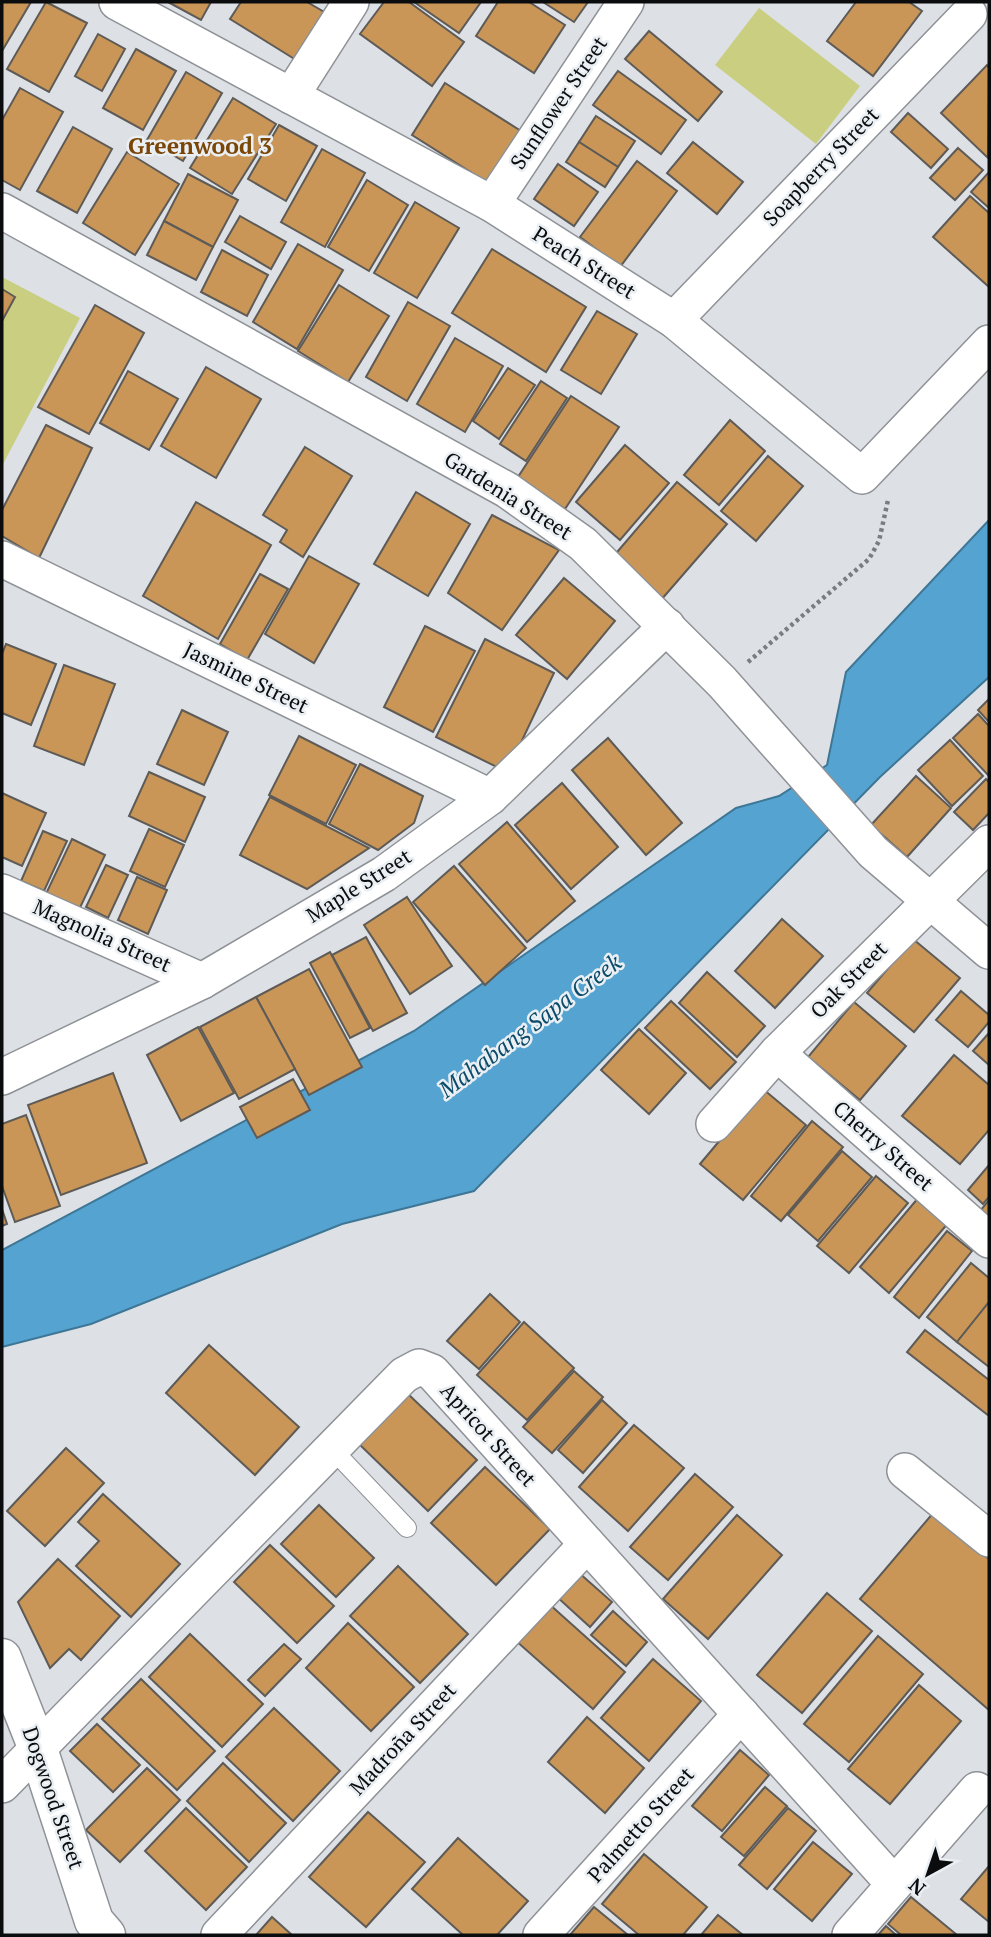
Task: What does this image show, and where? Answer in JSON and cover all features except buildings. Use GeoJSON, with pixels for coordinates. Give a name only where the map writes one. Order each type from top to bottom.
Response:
{"type":"FeatureCollection","features":[{"type":"Feature","properties":{"kind":"street","name":"Peach Street"},"geometry":{"type":"LineString","coordinates":[[117,2],[492,204],[674,320],[862,476],[989,343]]}},
{"type":"Feature","properties":{"kind":"street"},"geometry":{"type":"LineString","coordinates":[[292,96],[351,2]]}},
{"type":"Feature","properties":{"kind":"street","name":"Sunflower Street"},"geometry":{"type":"LineString","coordinates":[[492,204],[626,2]]}},
{"type":"Feature","properties":{"kind":"street","name":"Soapberry Street"},"geometry":{"type":"LineString","coordinates":[[674,320],[969,14]]}},
{"type":"Feature","properties":{"kind":"street","name":"Gardenia Street"},"geometry":{"type":"LineString","coordinates":[[2,211],[507,490],[583,544],[722,682],[873,852],[989,951]]}},
{"type":"Feature","properties":{"kind":"street","name":"Jasmine Street"},"geometry":{"type":"LineString","coordinates":[[2,559],[490,797]]}},
{"type":"Feature","properties":{"kind":"street","name":"Maple Street"},"geometry":{"type":"LineString","coordinates":[[2,1077],[202,981],[384,874],[490,797],[667,625]]}},
{"type":"Feature","properties":{"kind":"street","name":"Oak Street"},"geometry":{"type":"LineString","coordinates":[[715,1124],[777,1053],[989,843]]}},
{"type":"Feature","properties":{"kind":"street","name":"Magnolia Street"},"geometry":{"type":"LineString","coordinates":[[2,892],[202,981]]}},
{"type":"Feature","properties":{"kind":"street","name":"Cherry Street"},"geometry":{"type":"LineString","coordinates":[[777,1053],[989,1240]]}},
{"type":"Feature","properties":{"kind":"street","name":"Apricot Street"},"geometry":{"type":"LineString","coordinates":[[2,1786],[404,1375],[419,1367],[432,1372],[894,1884]]}},
{"type":"Feature","properties":{"kind":"street"},"geometry":{"type":"LineString","coordinates":[[905,1471],[989,1539]]}},
{"type":"Feature","properties":{"kind":"street","name":"Madroña Street"},"geometry":{"type":"LineString","coordinates":[[219,1935],[587,1544]]}},
{"type":"Feature","properties":{"kind":"street","name":"Dogwood Street"},"geometry":{"type":"LineString","coordinates":[[2,1658],[38,1749],[94,1921],[106,1935]]}},
{"type":"Feature","properties":{"kind":"street","name":"Palmetto Street"},"geometry":{"type":"LineString","coordinates":[[541,1935],[741,1714]]}},
{"type":"Feature","properties":{"kind":"street"},"geometry":{"type":"LineString","coordinates":[[850,1935],[978,1790]]}},
{"type":"Feature","properties":{"kind":"lane"},"geometry":{"type":"LineString","coordinates":[[332,1449],[407,1528]]}},
{"type":"Feature","properties":{"kind":"path"},"geometry":{"type":"LineString","coordinates":[[722,682],[869,559],[879,541],[887,512],[888,493],[878,459]]}},
{"type":"Feature","properties":{"kind":"green space"},"geometry":{"type":"Polygon","coordinates":[[[759,8],[860,86],[816,144],[715,65],[759,8]]]}},
{"type":"Feature","properties":{"kind":"green space"},"geometry":{"type":"Polygon","coordinates":[[[2,277],[80,318],[2,466],[2,277]]]}},
{"type":"Feature","properties":{"kind":"water","name":"Mahabang Sapa Creek"},"geometry":{"type":"Polygon","coordinates":[[[989,520],[989,677],[880,777],[474,1191],[342,1224],[91,1324],[2,1347],[2,1250],[414,1031],[736,808],[779,796],[827,765],[846,672],[989,520]]]}},
{"type":"Feature","properties":{"kind":"district","name":"Greenwood 3"},"geometry":{"type":"Point","coordinates":[200,146]}}]}
